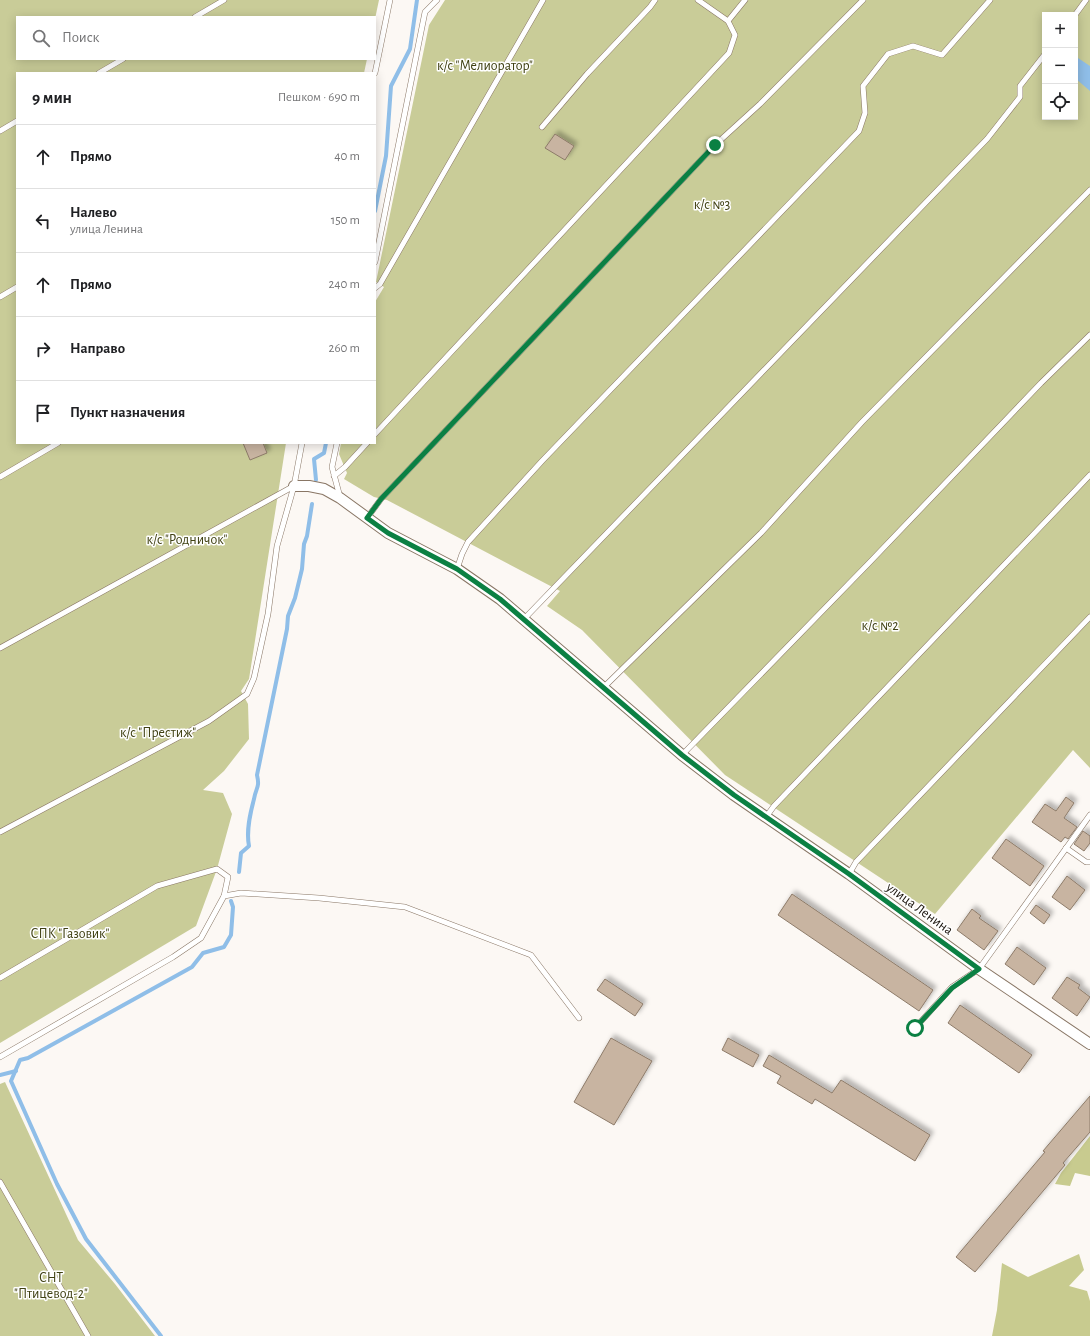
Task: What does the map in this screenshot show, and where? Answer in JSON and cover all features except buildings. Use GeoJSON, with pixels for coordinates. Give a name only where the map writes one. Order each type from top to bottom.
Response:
{"type":"FeatureCollection","features":[{"type":"Feature","properties":{"kind":"street","name":"улица Ленина"},"geometry":{"type":"LineString","coordinates":[[294,486],[309,486],[324,489],[340,498],[388,533],[457,569],[500,599],[682,755],[734,795],[849,874],[979,969],[1090,1044]]}},
{"type":"Feature","properties":{"kind":"lane"},"geometry":{"type":"LineString","coordinates":[[197,16],[224,0]]}},
{"type":"Feature","properties":{"kind":"lane"},"geometry":{"type":"LineString","coordinates":[[375,72],[390,0]]}},
{"type":"Feature","properties":{"kind":"lane"},"geometry":{"type":"LineString","coordinates":[[376,257],[425,12],[437,0]]}},
{"type":"Feature","properties":{"kind":"lane"},"geometry":{"type":"LineString","coordinates":[[376,287],[380,284],[543,0]]}},
{"type":"Feature","properties":{"kind":"lane"},"geometry":{"type":"LineString","coordinates":[[542,127],[586,74],[655,0]]}},
{"type":"Feature","properties":{"kind":"lane"},"geometry":{"type":"LineString","coordinates":[[376,433],[729,53],[734,35],[728,21],[698,0]]}},
{"type":"Feature","properties":{"kind":"lane"},"geometry":{"type":"LineString","coordinates":[[728,21],[745,0]]}},
{"type":"Feature","properties":{"kind":"lane"},"geometry":{"type":"LineString","coordinates":[[367,518],[381,499],[715,145],[760,104],[863,0]]}},
{"type":"Feature","properties":{"kind":"lane"},"geometry":{"type":"LineString","coordinates":[[457,569],[468,542],[542,461],[859,131],[865,113],[863,86],[888,54],[913,46],[942,55],[990,0]]}},
{"type":"Feature","properties":{"kind":"lane"},"geometry":{"type":"LineString","coordinates":[[1078,12],[1086,0]]}},
{"type":"Feature","properties":{"kind":"lane"},"geometry":{"type":"LineString","coordinates":[[524,619],[987,139],[1020,97],[1020,86],[1042,58]]}},
{"type":"Feature","properties":{"kind":"lane"},"geometry":{"type":"LineString","coordinates":[[101,72],[121,60]]}},
{"type":"Feature","properties":{"kind":"lane"},"geometry":{"type":"LineString","coordinates":[[0,131],[16,122]]}},
{"type":"Feature","properties":{"kind":"lane"},"geometry":{"type":"LineString","coordinates":[[604,687],[761,533],[868,417],[1090,190]]}},
{"type":"Feature","properties":{"kind":"lane"},"geometry":{"type":"LineString","coordinates":[[0,297],[16,288]]}},
{"type":"Feature","properties":{"kind":"lane"},"geometry":{"type":"LineString","coordinates":[[682,755],[869,563],[1041,383],[1090,335]]}},
{"type":"Feature","properties":{"kind":"lane"},"geometry":{"type":"LineString","coordinates":[[0,477],[56,444]]}},
{"type":"Feature","properties":{"kind":"lane"},"geometry":{"type":"LineString","coordinates":[[0,832],[209,721],[246,694],[254,678],[268,614],[277,546],[294,486],[302,444]]}},
{"type":"Feature","properties":{"kind":"lane"},"geometry":{"type":"LineString","coordinates":[[337,444],[332,467],[340,498]]}},
{"type":"Feature","properties":{"kind":"lane"},"geometry":{"type":"LineString","coordinates":[[334,476],[345,467],[366,444]]}},
{"type":"Feature","properties":{"kind":"lane"},"geometry":{"type":"LineString","coordinates":[[766,817],[774,806],[1090,475]]}},
{"type":"Feature","properties":{"kind":"lane"},"geometry":{"type":"LineString","coordinates":[[0,648],[294,486]]}},
{"type":"Feature","properties":{"kind":"lane"},"geometry":{"type":"LineString","coordinates":[[849,874],[856,862],[1090,617]]}},
{"type":"Feature","properties":{"kind":"lane"},"geometry":{"type":"LineString","coordinates":[[915,1028],[952,988],[979,969],[1090,815]]}},
{"type":"Feature","properties":{"kind":"lane"},"geometry":{"type":"LineString","coordinates":[[1066,848],[1086,862],[1090,862]]}},
{"type":"Feature","properties":{"kind":"lane"},"geometry":{"type":"LineString","coordinates":[[0,978],[157,886],[217,869],[228,877],[224,896],[200,938],[166,961],[0,1058]]}},
{"type":"Feature","properties":{"kind":"lane"},"geometry":{"type":"LineString","coordinates":[[224,896],[241,893],[318,898],[405,907],[531,955],[579,1018]]}},
{"type":"Feature","properties":{"kind":"lane"},"geometry":{"type":"LineString","coordinates":[[0,1182],[88,1336]]}},
{"type":"Feature","properties":{"kind":"green space"},"geometry":{"type":"Polygon","coordinates":[[[0,0],[379,0],[376,16],[16,16],[16,60],[367,60],[364,72],[16,72],[16,444],[286,444],[249,679],[241,691],[248,704],[249,739],[224,771],[203,790],[223,793],[232,814],[217,869],[196,926],[0,1043],[0,0]]]}},
{"type":"Feature","properties":{"kind":"green space"},"geometry":{"type":"Polygon","coordinates":[[[445,0],[1090,0],[1090,768],[1073,750],[935,914],[725,775],[582,630],[547,606],[560,591],[387,500],[374,497],[344,479],[347,473],[339,454],[341,444],[376,444],[376,300],[384,287],[376,282],[429,25],[445,0]]]}},
{"type":"Feature","properties":{"kind":"green space","name":"СНТ \"Птицевод-2\""},"geometry":{"type":"Polygon","coordinates":[[[5,1082],[78,1240],[115,1284],[155,1336],[0,1336],[0,1084],[5,1082]]]}},
{"type":"Feature","properties":{"kind":"green space"},"geometry":{"type":"Polygon","coordinates":[[[1090,1136],[1090,1176],[1075,1173],[1070,1186],[1055,1184],[1061,1173],[1090,1136]]]}},
{"type":"Feature","properties":{"kind":"green space"},"geometry":{"type":"Polygon","coordinates":[[[1079,1254],[1084,1270],[1069,1286],[1087,1291],[1090,1301],[1090,1336],[992,1336],[997,1310],[1002,1263],[1028,1277],[1079,1254]]]}},
{"type":"Feature","properties":{"kind":"water"},"geometry":{"type":"Polygon","coordinates":[[[1078,58],[1090,66],[1090,91],[1078,81],[1078,58]]]}},
{"type":"Feature","properties":{"kind":"waterway"},"geometry":{"type":"LineString","coordinates":[[376,206],[386,156],[391,86],[410,49],[417,0]]}},
{"type":"Feature","properties":{"kind":"waterway"},"geometry":{"type":"LineString","coordinates":[[316,480],[314,459],[324,453],[326,444]]}},
{"type":"Feature","properties":{"kind":"waterway"},"geometry":{"type":"LineString","coordinates":[[239,872],[241,853],[249,846],[249,822],[258,785],[257,775],[287,629],[288,616],[295,598],[302,569],[304,544],[307,536],[312,504]]}},
{"type":"Feature","properties":{"kind":"waterway"},"geometry":{"type":"LineString","coordinates":[[161,1336],[86,1239],[57,1184],[11,1081],[20,1060],[28,1058],[192,967],[203,953],[224,947],[231,935],[233,907],[231,901]]}},
{"type":"Feature","properties":{"kind":"waterway"},"geometry":{"type":"LineString","coordinates":[[0,1075],[16,1071]]}},
{"type":"Feature","properties":{"kind":"route"},"geometry":{"type":"LineString","coordinates":[[715,145],[381,499],[367,518],[388,533],[457,569],[500,599],[682,755],[734,795],[849,874],[979,969],[952,988],[915,1028]]}},
{"type":"Feature","properties":{"kind":"park label","name":"к/с \"Мелиоратор\""},"geometry":{"type":"Point","coordinates":[485,65]}},
{"type":"Feature","properties":{"kind":"park label","name":"к/с №3"},"geometry":{"type":"Point","coordinates":[712,204]}},
{"type":"Feature","properties":{"kind":"park label","name":"к/с \"Родничок\""},"geometry":{"type":"Point","coordinates":[187,539]}},
{"type":"Feature","properties":{"kind":"park label","name":"к/с №2"},"geometry":{"type":"Point","coordinates":[880,625]}},
{"type":"Feature","properties":{"kind":"park label","name":"к/с \"Престиж\""},"geometry":{"type":"Point","coordinates":[158,732]}},
{"type":"Feature","properties":{"kind":"park label","name":"СПК \"Газовик\""},"geometry":{"type":"Point","coordinates":[70,933]}}]}
